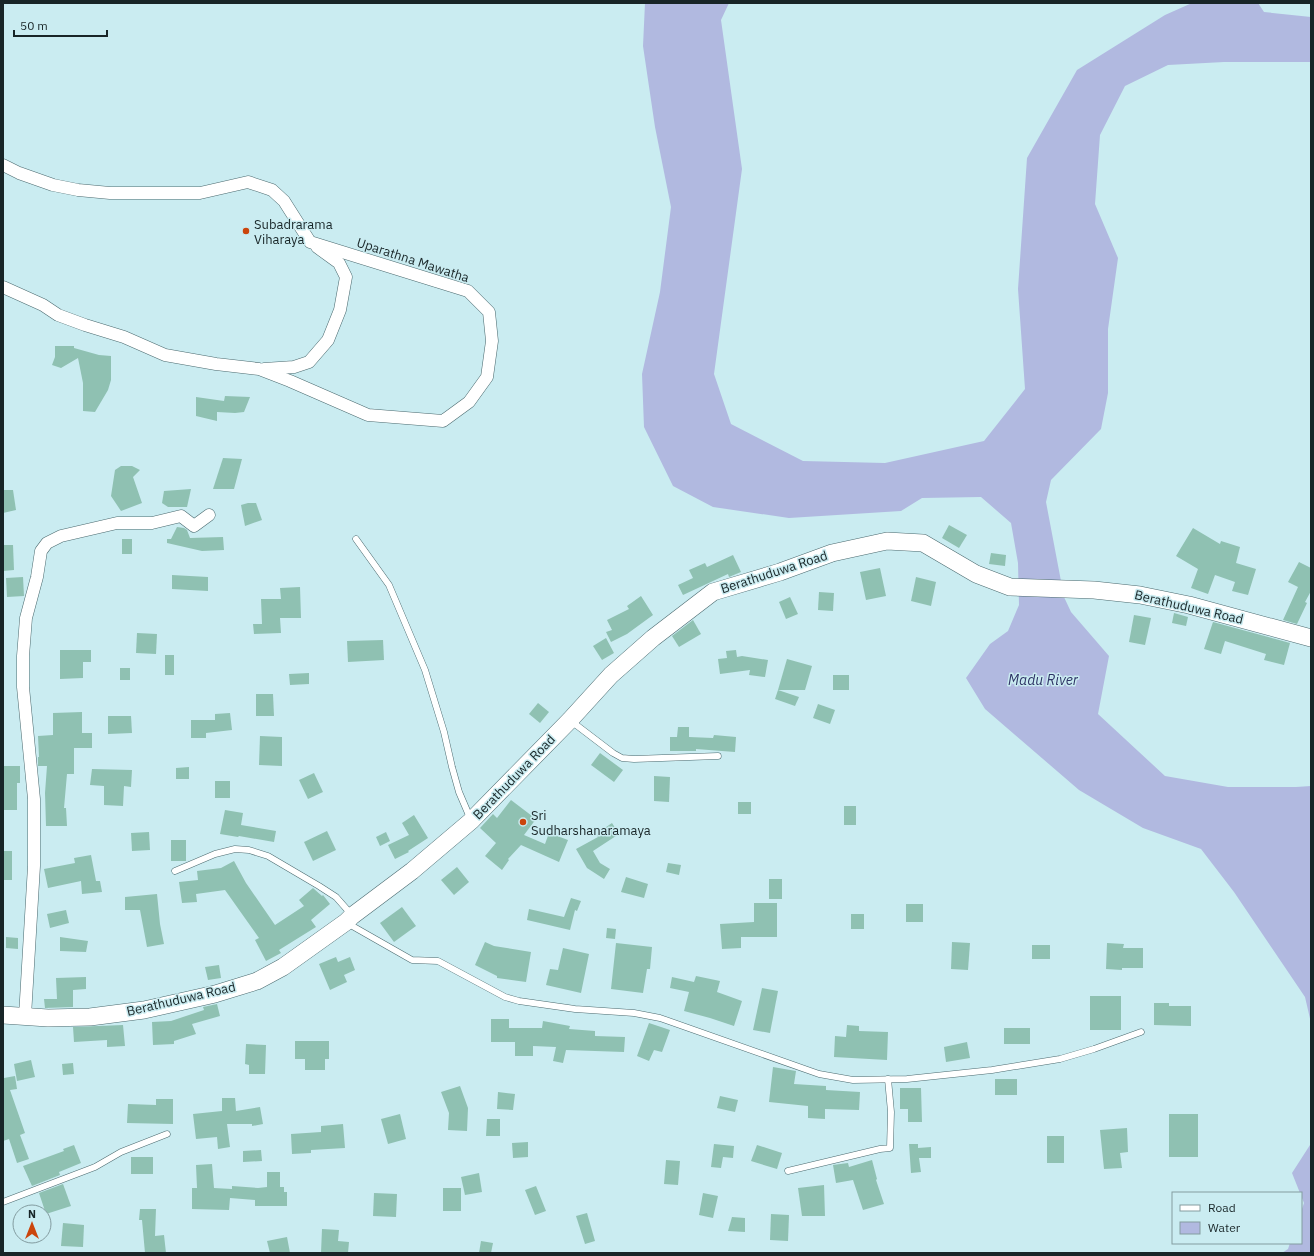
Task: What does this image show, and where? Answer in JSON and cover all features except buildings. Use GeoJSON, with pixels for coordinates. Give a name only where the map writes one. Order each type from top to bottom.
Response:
{"type":"FeatureCollection","features":[{"type":"Feature","properties":{"kind":"street"},"geometry":{"type":"LineString","coordinates":[[3,165],[18,173],[53,185],[78,190],[110,193],[200,193],[248,182],[272,190],[284,201],[310,242],[339,263],[346,277],[340,310],[328,340],[309,362],[294,367],[259,369]]}},
{"type":"Feature","properties":{"kind":"street","name":"Uparathna Mawatha"},"geometry":{"type":"LineString","coordinates":[[3,286],[43,305],[58,315],[124,337],[165,355],[216,364],[259,369],[290,380],[368,415],[443,421],[469,402],[487,377],[492,341],[489,312],[468,292],[310,242]]}},
{"type":"Feature","properties":{"kind":"street"},"geometry":{"type":"LineString","coordinates":[[25,1016],[34,858],[34,798],[23,687],[23,656],[26,618],[37,577],[41,551],[48,543],[61,536],[85,530],[117,524],[152,524],[181,516],[194,526],[209,515]]}},
{"type":"Feature","properties":{"kind":"street","name":"Berathuduwa Road"},"geometry":{"type":"LineString","coordinates":[[3,1015],[48,1018],[98,1016],[144,1010],[214,994],[257,981],[283,967],[412,871],[471,821],[570,720],[611,675],[653,638],[713,592],[780,572],[832,553],[887,541],[923,543],[976,574],[1010,588],[1094,590],[1140,595],[1189,604],[1311,638]]}},
{"type":"Feature","properties":{"kind":"lane"},"geometry":{"type":"LineString","coordinates":[[356,539],[389,585],[425,670],[444,732],[459,792],[471,821]]}},
{"type":"Feature","properties":{"kind":"lane"},"geometry":{"type":"LineString","coordinates":[[570,720],[612,753],[622,758],[634,759],[718,756]]}},
{"type":"Feature","properties":{"kind":"lane"},"geometry":{"type":"LineString","coordinates":[[175,871],[215,854],[235,849],[249,850],[268,856],[336,897],[349,919],[412,960],[438,961],[505,997],[519,1001],[575,1009],[634,1013],[660,1018],[819,1074],[853,1080],[907,1079],[992,1070],[1060,1059],[1094,1049],[1141,1032]]}},
{"type":"Feature","properties":{"kind":"lane"},"geometry":{"type":"LineString","coordinates":[[788,1171],[880,1149],[890,1148],[891,1112],[888,1079]]}},
{"type":"Feature","properties":{"kind":"lane"},"geometry":{"type":"LineString","coordinates":[[3,1202],[95,1167],[120,1152],[167,1134]]}},
{"type":"Feature","properties":{"kind":"water","name":"Madu River"},"geometry":{"type":"Polygon","coordinates":[[[645,3],[729,3],[721,20],[742,169],[714,374],[731,424],[803,461],[885,463],[984,441],[1025,389],[1018,289],[1027,158],[1077,70],[1165,15],[1192,3],[1258,3],[1264,12],[1311,17],[1311,62],[1224,62],[1168,65],[1125,86],[1100,135],[1095,204],[1118,258],[1108,329],[1108,393],[1101,429],[1051,480],[1046,502],[1064,597],[1071,612],[1109,656],[1098,714],[1165,776],[1228,787],[1311,786],[1311,1023],[1305,997],[1234,892],[1201,849],[1143,828],[1079,790],[985,709],[966,678],[990,644],[1008,631],[1019,605],[1018,563],[1011,523],[981,497],[922,498],[901,511],[789,518],[713,507],[673,486],[644,427],[642,374],[660,292],[671,207],[655,127],[643,46],[645,3]]]}},
{"type":"Feature","properties":{"kind":"water"},"geometry":{"type":"Polygon","coordinates":[[[1311,1139],[1311,1253],[1282,1253],[1288,1249],[1290,1244],[1302,1244],[1302,1209],[1304,1203],[1302,1192],[1300,1192],[1292,1173],[1310,1145],[1311,1139]]]}},
{"type":"Feature","properties":{"kind":"place","name":"Subadrarama Viharaya"},"geometry":{"type":"Point","coordinates":[246,231]}},
{"type":"Feature","properties":{"kind":"place","name":"Sri Sudharshanaramaya"},"geometry":{"type":"Point","coordinates":[523,822]}}]}
